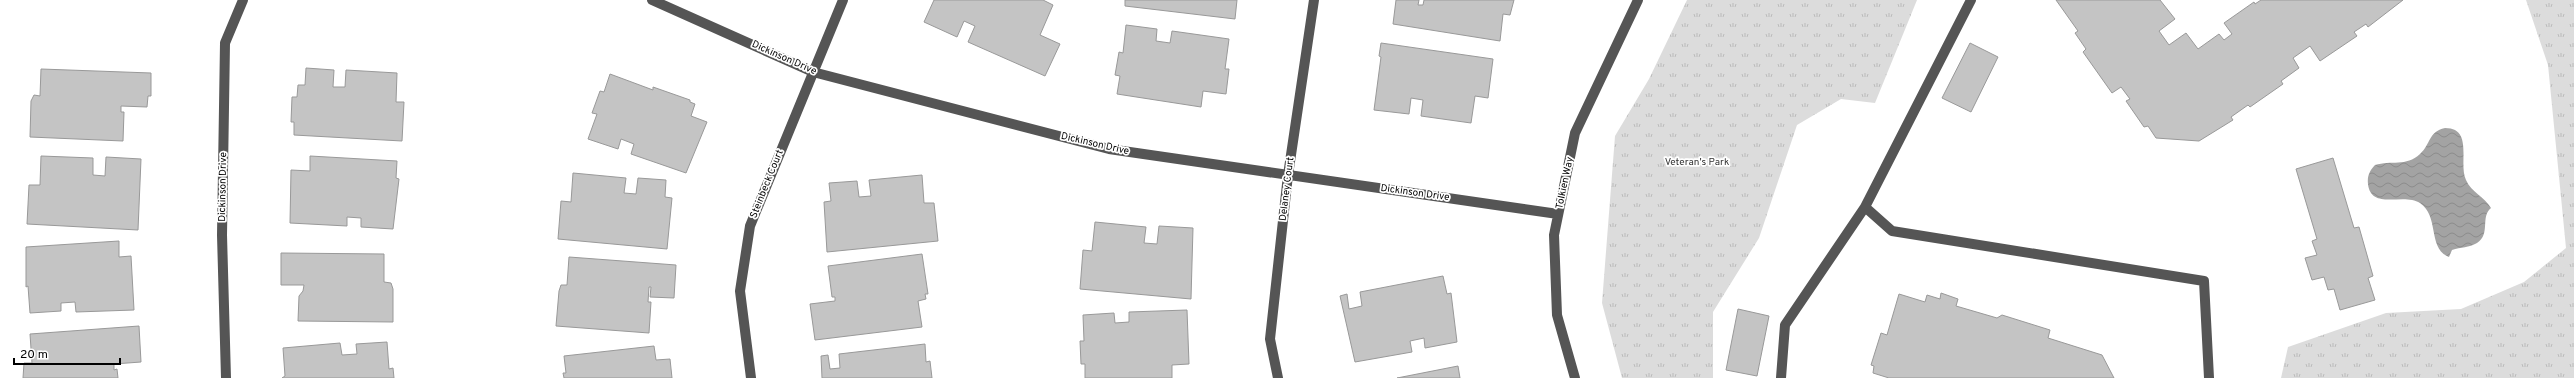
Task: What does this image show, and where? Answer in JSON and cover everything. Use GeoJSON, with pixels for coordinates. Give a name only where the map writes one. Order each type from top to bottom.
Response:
{"type":"FeatureCollection","features":[{"type":"Feature","properties":{"kind":"street","name":"Dickinson Drive"},"geometry":{"type":"LineString","coordinates":[[226,378],[222,235],[225,43],[243,0]]}},
{"type":"Feature","properties":{"kind":"street","name":"Dickinson Drive"},"geometry":{"type":"LineString","coordinates":[[652,0],[813,72],[1109,150],[1558,214]]}},
{"type":"Feature","properties":{"kind":"street","name":"Steinbeck Court"},"geometry":{"type":"LineString","coordinates":[[751,378],[740,291],[750,226],[844,0]]}},
{"type":"Feature","properties":{"kind":"street","name":"Delaney Court"},"geometry":{"type":"LineString","coordinates":[[1278,378],[1270,339],[1288,175],[1314,0]]}},
{"type":"Feature","properties":{"kind":"street","name":"Tolkien Way"},"geometry":{"type":"LineString","coordinates":[[1575,378],[1557,315],[1554,235],[1575,133],[1638,0]]}},
{"type":"Feature","properties":{"kind":"street"},"geometry":{"type":"LineString","coordinates":[[1781,378],[1785,325],[1865,206],[1971,0]]}},
{"type":"Feature","properties":{"kind":"street"},"geometry":{"type":"LineString","coordinates":[[1865,206],[1892,231],[2204,281],[2209,378]]}},
{"type":"Feature","properties":{"kind":"green space","name":"Veteran's Park"},"geometry":{"type":"Polygon","coordinates":[[[1687,0],[1917,0],[1875,103],[1841,99],[1797,125],[1759,238],[1713,312],[1713,378],[1622,378],[1602,303],[1615,136],[1649,79],[1687,0]]]}},
{"type":"Feature","properties":{"kind":"green space"},"geometry":{"type":"Polygon","coordinates":[[[2526,0],[2574,0],[2574,378],[2281,378],[2288,347],[2386,313],[2461,309],[2524,282],[2566,248],[2548,65],[2526,0]]]}},
{"type":"Feature","properties":{"kind":"water"},"geometry":{"type":"Polygon","coordinates":[[[2445,128],[2454,130],[2459,134],[2462,140],[2463,165],[2466,180],[2471,188],[2491,208],[2486,216],[2484,235],[2481,239],[2471,246],[2452,250],[2449,257],[2442,253],[2438,247],[2430,216],[2420,203],[2406,199],[2389,200],[2375,197],[2370,192],[2368,184],[2369,173],[2375,165],[2404,162],[2415,158],[2424,150],[2435,132],[2445,128]]]}},
{"type":"Feature","properties":{"kind":"building"},"geometry":{"type":"Polygon","coordinates":[[[934,0],[1043,0],[1053,5],[1040,35],[1060,44],[1045,76],[968,42],[975,26],[964,21],[957,37],[924,22],[934,0]]]}},
{"type":"Feature","properties":{"kind":"building"},"geometry":{"type":"Polygon","coordinates":[[[1125,0],[1237,0],[1235,19],[1125,6],[1125,0]]]}},
{"type":"Feature","properties":{"kind":"building"},"geometry":{"type":"Polygon","coordinates":[[[1396,0],[1419,0],[1418,5],[1423,5],[1424,0],[1514,0],[1510,15],[1503,14],[1500,41],[1393,24],[1396,0]]]}},
{"type":"Feature","properties":{"kind":"building"},"geometry":{"type":"Polygon","coordinates":[[[2056,0],[2160,0],[2175,19],[2159,31],[2169,45],[2186,33],[2198,49],[2219,34],[2224,40],[2232,34],[2224,23],[2254,2],[2255,4],[2261,0],[2403,0],[2368,27],[2366,24],[2354,32],[2357,36],[2320,61],[2310,46],[2293,58],[2299,68],[2281,81],[2283,84],[2250,107],[2248,105],[2231,117],[2233,120],[2199,141],[2156,138],[2148,126],[2144,127],[2126,101],[2130,99],[2121,87],[2112,93],[2083,52],[2086,49],[2075,33],[2078,31],[2056,0]]]}},
{"type":"Feature","properties":{"kind":"building"},"geometry":{"type":"Polygon","coordinates":[[[1126,25],[1157,29],[1156,41],[1170,43],[1172,31],[1229,39],[1225,69],[1229,69],[1226,94],[1203,91],[1201,107],[1117,94],[1120,76],[1115,75],[1119,52],[1123,53],[1126,25]]]}},
{"type":"Feature","properties":{"kind":"building"},"geometry":{"type":"Polygon","coordinates":[[[1381,43],[1493,59],[1488,98],[1475,96],[1471,123],[1421,116],[1423,100],[1411,98],[1409,114],[1374,110],[1381,57],[1379,56],[1381,43]]]}},
{"type":"Feature","properties":{"kind":"building"},"geometry":{"type":"Polygon","coordinates":[[[1970,43],[1998,57],[1971,112],[1942,98],[1970,43]]]}},
{"type":"Feature","properties":{"kind":"building"},"geometry":{"type":"Polygon","coordinates":[[[306,68],[334,70],[333,87],[345,87],[346,70],[397,73],[396,102],[404,102],[402,141],[294,135],[294,122],[291,122],[292,97],[297,97],[298,85],[305,85],[306,68]]]}},
{"type":"Feature","properties":{"kind":"building"},"geometry":{"type":"Polygon","coordinates":[[[41,69],[151,73],[151,96],[148,96],[147,107],[121,106],[121,112],[124,112],[123,141],[30,137],[31,101],[34,95],[40,96],[41,69]]]}},
{"type":"Feature","properties":{"kind":"building"},"geometry":{"type":"Polygon","coordinates":[[[610,74],[653,90],[653,87],[690,100],[690,102],[695,104],[691,116],[707,122],[686,173],[631,154],[634,144],[621,139],[618,149],[588,139],[597,114],[592,113],[600,91],[604,92],[610,74]]]}},
{"type":"Feature","properties":{"kind":"building"},"geometry":{"type":"Polygon","coordinates":[[[41,156],[93,158],[93,175],[105,176],[106,157],[141,159],[138,230],[27,224],[29,185],[40,185],[41,156]]]}},
{"type":"Feature","properties":{"kind":"building"},"geometry":{"type":"Polygon","coordinates":[[[310,156],[397,161],[396,178],[399,179],[393,229],[361,227],[361,218],[347,217],[347,226],[290,223],[291,170],[310,171],[310,156]]]}},
{"type":"Feature","properties":{"kind":"building"},"geometry":{"type":"Polygon","coordinates":[[[2333,158],[2354,228],[2359,227],[2373,276],[2368,278],[2375,300],[2340,310],[2334,289],[2328,290],[2324,277],[2312,280],[2305,258],[2317,255],[2312,241],[2317,239],[2296,169],[2333,158]]]}},
{"type":"Feature","properties":{"kind":"building"},"geometry":{"type":"Polygon","coordinates":[[[573,173],[626,178],[624,193],[636,194],[638,178],[666,180],[665,197],[672,198],[667,249],[558,239],[561,201],[571,202],[573,173]]]}},
{"type":"Feature","properties":{"kind":"building"},"geometry":{"type":"Polygon","coordinates":[[[922,175],[924,203],[934,203],[938,241],[827,252],[824,202],[831,201],[829,183],[857,181],[859,197],[871,196],[869,180],[922,175]]]}},
{"type":"Feature","properties":{"kind":"building"},"geometry":{"type":"Polygon","coordinates":[[[1095,222],[1146,227],[1144,243],[1157,244],[1159,226],[1193,228],[1191,299],[1080,289],[1083,250],[1092,251],[1095,222]]]}},
{"type":"Feature","properties":{"kind":"building"},"geometry":{"type":"Polygon","coordinates":[[[119,241],[119,257],[131,256],[134,310],[76,312],[75,302],[61,303],[61,311],[30,313],[28,286],[26,287],[26,247],[119,241]]]}},
{"type":"Feature","properties":{"kind":"building"},"geometry":{"type":"Polygon","coordinates":[[[281,253],[384,254],[384,282],[391,283],[393,289],[393,322],[298,321],[299,296],[303,291],[304,285],[281,285],[281,253]]]}},
{"type":"Feature","properties":{"kind":"building"},"geometry":{"type":"Polygon","coordinates":[[[922,254],[928,294],[925,294],[926,299],[918,301],[922,327],[815,340],[810,304],[835,301],[835,297],[832,297],[828,266],[922,254]]]}},
{"type":"Feature","properties":{"kind":"building"},"geometry":{"type":"Polygon","coordinates":[[[569,257],[676,265],[674,298],[650,297],[651,287],[649,287],[648,302],[651,302],[649,333],[556,326],[559,291],[561,285],[567,285],[569,257]]]}},
{"type":"Feature","properties":{"kind":"building"},"geometry":{"type":"Polygon","coordinates":[[[1443,276],[1447,294],[1451,293],[1457,342],[1425,348],[1424,338],[1410,341],[1412,352],[1355,362],[1340,296],[1347,294],[1349,309],[1362,306],[1360,292],[1443,276]]]}},
{"type":"Feature","properties":{"kind":"building"},"geometry":{"type":"Polygon","coordinates":[[[1941,293],[1958,299],[1956,306],[1997,318],[2002,315],[2050,330],[2048,338],[2102,355],[2114,378],[1889,378],[1873,373],[1874,366],[1871,365],[1881,333],[1887,335],[1899,294],[1925,302],[1927,295],[1940,299],[1941,293]]]}},
{"type":"Feature","properties":{"kind":"building"},"geometry":{"type":"Polygon","coordinates":[[[1738,309],[1769,316],[1757,376],[1726,370],[1738,309]]]}},
{"type":"Feature","properties":{"kind":"building"},"geometry":{"type":"Polygon","coordinates":[[[1187,310],[1189,364],[1172,365],[1172,378],[1085,378],[1085,364],[1081,364],[1080,341],[1084,341],[1083,315],[1114,313],[1115,323],[1129,322],[1129,312],[1187,310]]]}},
{"type":"Feature","properties":{"kind":"building"},"geometry":{"type":"Polygon","coordinates":[[[139,326],[141,362],[114,364],[114,370],[117,369],[118,378],[23,378],[24,363],[32,363],[30,334],[139,326]]]}},
{"type":"Feature","properties":{"kind":"building"},"geometry":{"type":"Polygon","coordinates":[[[387,342],[389,369],[393,368],[394,378],[282,378],[285,376],[283,348],[340,343],[342,355],[357,354],[356,344],[387,342]]]}},
{"type":"Feature","properties":{"kind":"building"},"geometry":{"type":"Polygon","coordinates":[[[925,344],[926,362],[930,361],[932,378],[822,378],[821,356],[828,355],[830,369],[840,368],[839,354],[925,344]]]}},
{"type":"Feature","properties":{"kind":"building"},"geometry":{"type":"Polygon","coordinates":[[[654,346],[656,360],[670,359],[672,378],[564,378],[563,373],[566,373],[564,356],[654,346]]]}},
{"type":"Feature","properties":{"kind":"building"},"geometry":{"type":"Polygon","coordinates":[[[1458,366],[1460,378],[1397,378],[1458,366]]]}}]}
